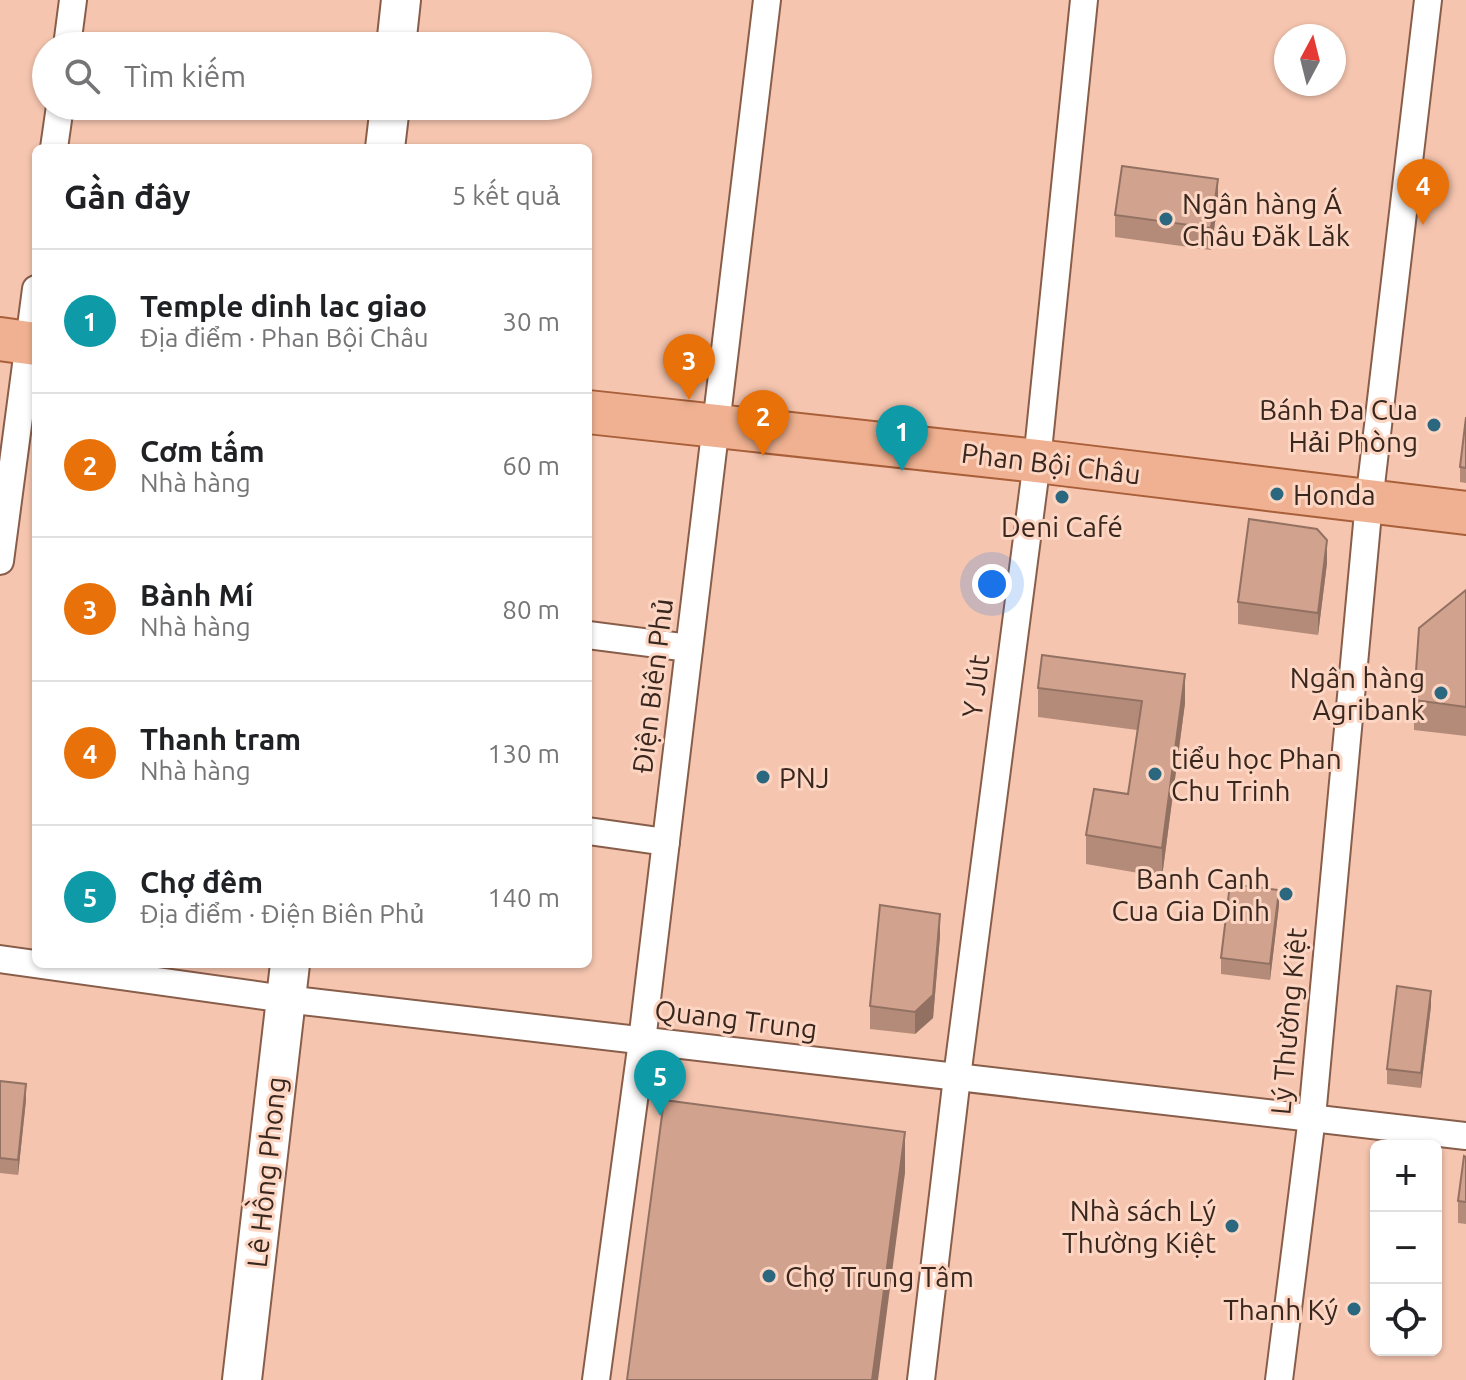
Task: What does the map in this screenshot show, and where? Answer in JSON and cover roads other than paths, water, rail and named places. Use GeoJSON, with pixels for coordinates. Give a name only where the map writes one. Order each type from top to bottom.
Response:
{"type":"FeatureCollection","features":[{"type":"Feature","properties":{"kind":"main road","name":"Phan Bội Châu"},"geometry":{"type":"LineString","coordinates":[[592,412],[1037,461],[1466,513]]}},
{"type":"Feature","properties":{"kind":"street"},"geometry":{"type":"LineString","coordinates":[[69,32],[73,0]]}},
{"type":"Feature","properties":{"kind":"street"},"geometry":{"type":"LineString","coordinates":[[398,32],[401,0]]}},
{"type":"Feature","properties":{"kind":"street","name":"Điện Biên Phủ"},"geometry":{"type":"LineString","coordinates":[[596,1380],[642,1041],[767,0]]}},
{"type":"Feature","properties":{"kind":"street","name":"Y Jút"},"geometry":{"type":"LineString","coordinates":[[921,1380],[1037,461],[1084,0]]}},
{"type":"Feature","properties":{"kind":"street","name":"Lý Thường Kiệt"},"geometry":{"type":"LineString","coordinates":[[1279,1380],[1312,1117],[1369,502],[1428,0]]}},
{"type":"Feature","properties":{"kind":"street"},"geometry":{"type":"LineString","coordinates":[[55,144],[58,120]]}},
{"type":"Feature","properties":{"kind":"street"},"geometry":{"type":"LineString","coordinates":[[385,144],[388,120]]}},
{"type":"Feature","properties":{"kind":"street"},"geometry":{"type":"LineString","coordinates":[[0,561],[22,342],[32,304]]}},
{"type":"Feature","properties":{"kind":"street"},"geometry":{"type":"LineString","coordinates":[[592,636],[689,648]]}},
{"type":"Feature","properties":{"kind":"street"},"geometry":{"type":"LineString","coordinates":[[592,832],[666,842]]}},
{"type":"Feature","properties":{"kind":"street","name":"Quang Trung"},"geometry":{"type":"LineString","coordinates":[[0,959],[32,962]]}},
{"type":"Feature","properties":{"kind":"street","name":"Quang Trung"},"geometry":{"type":"LineString","coordinates":[[113,968],[288,982],[642,1041],[1466,1136]]}},
{"type":"Feature","properties":{"kind":"street","name":"Lê Hồng Phong"},"geometry":{"type":"LineString","coordinates":[[242,1380],[288,982]]}},
{"type":"Feature","properties":{"kind":"place","name":"Ngân hàng Á Châu Đăk Lăk"},"geometry":{"type":"Point","coordinates":[1166,219]}},
{"type":"Feature","properties":{"kind":"place","name":"Thanh tram"},"geometry":{"type":"Point","coordinates":[1423,225]}},
{"type":"Feature","properties":{"kind":"place","name":"Bành Mí"},"geometry":{"type":"Point","coordinates":[689,400]}},
{"type":"Feature","properties":{"kind":"place","name":"Bánh Đa Cua Hải Phòng"},"geometry":{"type":"Point","coordinates":[1434,425]}},
{"type":"Feature","properties":{"kind":"place","name":"Cơm tấm"},"geometry":{"type":"Point","coordinates":[763,456]}},
{"type":"Feature","properties":{"kind":"place","name":"Temple dinh lac giao"},"geometry":{"type":"Point","coordinates":[902,471]}},
{"type":"Feature","properties":{"kind":"place","name":"Honda"},"geometry":{"type":"Point","coordinates":[1277,494]}},
{"type":"Feature","properties":{"kind":"place","name":"Deni Café"},"geometry":{"type":"Point","coordinates":[1062,497]}},
{"type":"Feature","properties":{"kind":"place","name":"Ngân hàng Agribank"},"geometry":{"type":"Point","coordinates":[1441,693]}},
{"type":"Feature","properties":{"kind":"place","name":"tiểu học Phan Chu Trinh"},"geometry":{"type":"Point","coordinates":[1155,774]}},
{"type":"Feature","properties":{"kind":"place","name":"PNJ"},"geometry":{"type":"Point","coordinates":[763,777]}},
{"type":"Feature","properties":{"kind":"place","name":"Banh Canh Cua Gia Dinh"},"geometry":{"type":"Point","coordinates":[1286,894]}},
{"type":"Feature","properties":{"kind":"place","name":"Chợ đêm"},"geometry":{"type":"Point","coordinates":[660,1116]}},
{"type":"Feature","properties":{"kind":"place","name":"Nhà sách Lý Thường Kiệt"},"geometry":{"type":"Point","coordinates":[1232,1226]}},
{"type":"Feature","properties":{"kind":"place","name":"Chợ Trung Tâm"},"geometry":{"type":"Point","coordinates":[769,1276]}},
{"type":"Feature","properties":{"kind":"place","name":"Thanh Ký"},"geometry":{"type":"Point","coordinates":[1354,1309]}}]}
